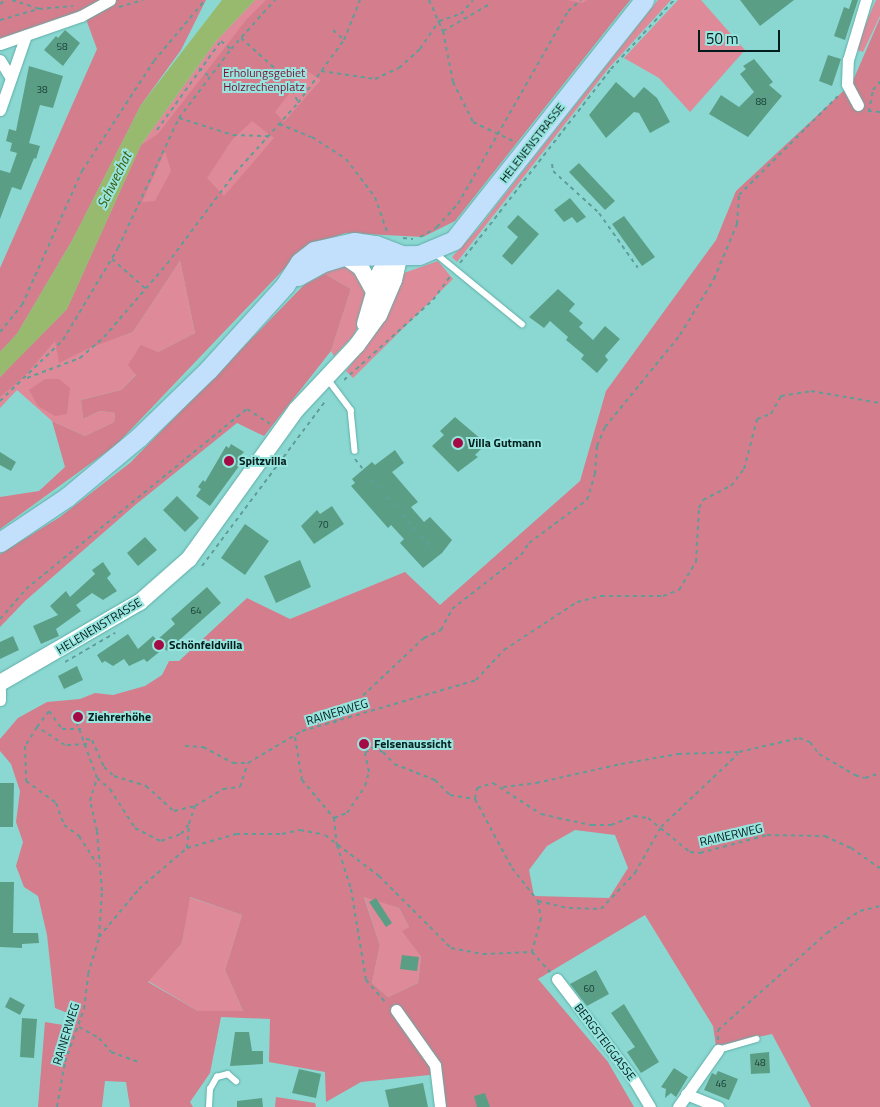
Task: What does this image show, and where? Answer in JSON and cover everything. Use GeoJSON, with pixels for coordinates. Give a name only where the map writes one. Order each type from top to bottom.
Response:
{"type":"FeatureCollection","features":[{"type":"Feature","properties":{"kind":"main road","name":"HELENENSTRASSE"},"geometry":{"type":"LineString","coordinates":[[285,285],[321,263],[344,256],[400,244],[419,255],[433,251],[454,240],[468,226],[529,149],[644,0]]}},
{"type":"Feature","properties":{"kind":"main road"},"geometry":{"type":"LineString","coordinates":[[0,542],[67,497],[138,438],[208,370],[285,285],[300,262],[314,251],[335,244],[400,244]]}},
{"type":"Feature","properties":{"kind":"street"},"geometry":{"type":"LineString","coordinates":[[858,105],[847,84],[848,60],[866,0]]}},
{"type":"Feature","properties":{"kind":"street"},"geometry":{"type":"LineString","coordinates":[[0,44],[81,16],[105,3]]}},
{"type":"Feature","properties":{"kind":"street"},"geometry":{"type":"LineString","coordinates":[[0,110],[26,34]]}},
{"type":"Feature","properties":{"kind":"street"},"geometry":{"type":"LineString","coordinates":[[0,60],[11,78]]}},
{"type":"Feature","properties":{"kind":"street","name":"HELENENSTRASSE"},"geometry":{"type":"LineString","coordinates":[[357,345],[369,317],[373,290],[385,264],[400,244]]}},
{"type":"Feature","properties":{"kind":"street","name":"HELENENSTRASSE"},"geometry":{"type":"LineString","coordinates":[[0,683],[90,634],[148,596],[189,559],[281,431],[325,377],[357,345],[379,315],[394,280],[400,244]]}},
{"type":"Feature","properties":{"kind":"street"},"geometry":{"type":"LineString","coordinates":[[344,256],[361,268],[373,290]]}},
{"type":"Feature","properties":{"kind":"street"},"geometry":{"type":"LineString","coordinates":[[0,690],[0,700]]}},
{"type":"Feature","properties":{"kind":"street","name":"BERGSTEIGGASSE"},"geometry":{"type":"LineString","coordinates":[[557,979],[632,1077],[650,1107]]}},
{"type":"Feature","properties":{"kind":"street"},"geometry":{"type":"LineString","coordinates":[[396,1010],[435,1065],[440,1107]]}},
{"type":"Feature","properties":{"kind":"street"},"geometry":{"type":"LineString","coordinates":[[678,1107],[718,1050]]}},
{"type":"Feature","properties":{"kind":"street"},"geometry":{"type":"LineString","coordinates":[[686,1094],[718,1107]]}},
{"type":"Feature","properties":{"kind":"lane"},"geometry":{"type":"LineString","coordinates":[[433,251],[522,324]]}},
{"type":"Feature","properties":{"kind":"lane"},"geometry":{"type":"LineString","coordinates":[[325,377],[351,410],[355,451]]}},
{"type":"Feature","properties":{"kind":"lane"},"geometry":{"type":"LineString","coordinates":[[718,1050],[756,1039]]}},
{"type":"Feature","properties":{"kind":"lane"},"geometry":{"type":"LineString","coordinates":[[209,1107],[210,1089],[218,1077],[228,1074],[236,1081]]}},
{"type":"Feature","properties":{"kind":"path"},"geometry":{"type":"LineString","coordinates":[[0,4],[5,0]]}},
{"type":"Feature","properties":{"kind":"path"},"geometry":{"type":"LineString","coordinates":[[12,0],[39,9]]}},
{"type":"Feature","properties":{"kind":"path"},"geometry":{"type":"LineString","coordinates":[[105,3],[123,8],[143,0]]}},
{"type":"Feature","properties":{"kind":"path"},"geometry":{"type":"LineString","coordinates":[[0,332],[22,305],[82,171],[154,61],[205,0]]}},
{"type":"Feature","properties":{"kind":"path"},"geometry":{"type":"LineString","coordinates":[[0,401],[27,378],[63,340],[112,259],[179,118],[209,76],[275,0]]}},
{"type":"Feature","properties":{"kind":"path"},"geometry":{"type":"LineString","coordinates":[[27,378],[80,358],[146,289],[269,136],[298,103],[344,40],[360,0]]}},
{"type":"Feature","properties":{"kind":"path"},"geometry":{"type":"LineString","coordinates":[[429,0],[443,31],[453,82],[473,122],[529,149]]}},
{"type":"Feature","properties":{"kind":"path"},"geometry":{"type":"LineString","coordinates":[[321,71],[375,79],[399,68],[420,49],[439,21],[461,14],[473,0]]}},
{"type":"Feature","properties":{"kind":"path"},"geometry":{"type":"LineString","coordinates":[[400,244],[416,240],[437,227],[458,204],[497,133],[543,58],[568,10],[581,0]]}},
{"type":"Feature","properties":{"kind":"path"},"geometry":{"type":"LineString","coordinates":[[443,31],[490,4]]}},
{"type":"Feature","properties":{"kind":"path"},"geometry":{"type":"LineString","coordinates":[[0,20],[39,9],[74,6]]}},
{"type":"Feature","properties":{"kind":"path"},"geometry":{"type":"LineString","coordinates":[[333,30],[344,40]]}},
{"type":"Feature","properties":{"kind":"path"},"geometry":{"type":"LineString","coordinates":[[241,38],[290,82],[298,103]]}},
{"type":"Feature","properties":{"kind":"path"},"geometry":{"type":"LineString","coordinates":[[157,130],[221,41],[231,49]]}},
{"type":"Feature","properties":{"kind":"path"},"geometry":{"type":"LineString","coordinates":[[200,68],[209,76]]}},
{"type":"Feature","properties":{"kind":"path"},"geometry":{"type":"LineString","coordinates":[[869,112],[872,90],[880,82]]}},
{"type":"Feature","properties":{"kind":"path"},"geometry":{"type":"LineString","coordinates":[[333,723],[424,638],[441,630],[452,609],[521,555],[530,542],[587,500],[595,474],[597,446],[605,427],[680,335],[714,279],[737,224],[739,195],[835,102],[847,84]]}},
{"type":"Feature","properties":{"kind":"path"},"geometry":{"type":"LineString","coordinates":[[179,118],[233,135],[269,136]]}},
{"type":"Feature","properties":{"kind":"path"},"geometry":{"type":"LineString","coordinates":[[279,124],[312,137],[346,159],[375,196],[389,237]]}},
{"type":"Feature","properties":{"kind":"path"},"geometry":{"type":"LineString","coordinates":[[552,164],[553,171],[599,213],[638,268]]}},
{"type":"Feature","properties":{"kind":"path"},"geometry":{"type":"LineString","coordinates":[[112,259],[146,289]]}},
{"type":"Feature","properties":{"kind":"path","name":"RAINERWEG"},"geometry":{"type":"LineString","coordinates":[[334,818],[302,780],[295,737],[302,731],[476,680],[504,650],[578,602],[601,596],[663,596],[679,590],[696,562],[698,515],[703,500],[731,486],[744,469],[757,419],[771,414],[781,396],[811,391],[880,403]]}},
{"type":"Feature","properties":{"kind":"path"},"geometry":{"type":"LineString","coordinates":[[0,619],[26,589],[248,409],[281,431]]}},
{"type":"Feature","properties":{"kind":"path"},"geometry":{"type":"LineString","coordinates":[[372,480],[381,490]]}},
{"type":"Feature","properties":{"kind":"path"},"geometry":{"type":"LineString","coordinates":[[387,497],[397,508]]}},
{"type":"Feature","properties":{"kind":"path"},"geometry":{"type":"LineString","coordinates":[[402,515],[415,530]]}},
{"type":"Feature","properties":{"kind":"path"},"geometry":{"type":"LineString","coordinates":[[421,536],[432,549]]}},
{"type":"Feature","properties":{"kind":"path"},"geometry":{"type":"LineString","coordinates":[[81,729],[62,729],[49,711],[25,746],[26,781],[56,803],[64,825],[79,836],[98,866]]}},
{"type":"Feature","properties":{"kind":"path"},"geometry":{"type":"LineString","coordinates":[[75,718],[87,744],[97,778],[90,801],[97,831],[98,866],[102,891],[99,937]]}},
{"type":"Feature","properties":{"kind":"path"},"geometry":{"type":"LineString","coordinates":[[37,726],[65,745],[87,744]]}},
{"type":"Feature","properties":{"kind":"path"},"geometry":{"type":"LineString","coordinates":[[185,746],[204,747],[233,763],[248,763],[295,737]]}},
{"type":"Feature","properties":{"kind":"path"},"geometry":{"type":"LineString","coordinates":[[532,952],[541,918],[538,901],[512,868],[475,799],[477,788],[483,784],[503,787],[678,754],[739,752],[798,738],[810,742],[819,754],[855,775],[865,778],[880,773]]}},
{"type":"Feature","properties":{"kind":"path"},"geometry":{"type":"LineString","coordinates":[[85,739],[92,740],[104,767],[114,776],[146,786],[174,811],[195,806],[223,789],[240,787],[248,763]]}},
{"type":"Feature","properties":{"kind":"path"},"geometry":{"type":"LineString","coordinates":[[396,1010],[383,1002],[366,980],[351,890],[337,845],[334,818],[346,813],[365,786],[369,772],[365,753],[372,748],[383,752],[394,764],[435,780],[450,795],[475,799]]}},
{"type":"Feature","properties":{"kind":"path"},"geometry":{"type":"LineString","coordinates":[[538,901],[569,908],[602,909],[636,873],[661,827],[739,752]]}},
{"type":"Feature","properties":{"kind":"path"},"geometry":{"type":"LineString","coordinates":[[97,778],[110,789],[135,828],[161,842],[181,834],[189,824]]}},
{"type":"Feature","properties":{"kind":"path","name":"RAINERWEG"},"geometry":{"type":"LineString","coordinates":[[503,787],[541,814],[592,825],[611,825],[634,816],[648,818],[690,852],[700,853],[767,835],[825,836],[851,848],[880,868]]}},
{"type":"Feature","properties":{"kind":"path"},"geometry":{"type":"LineString","coordinates":[[187,848],[189,824],[195,806]]}},
{"type":"Feature","properties":{"kind":"path"},"geometry":{"type":"LineString","coordinates":[[99,937],[139,889],[187,848],[236,834],[282,834],[300,830],[325,835],[379,876],[451,948],[483,954],[532,952],[557,979]]}},
{"type":"Feature","properties":{"kind":"path"},"geometry":{"type":"LineString","coordinates":[[718,1050],[718,1030],[827,933],[860,912],[880,906]]}},
{"type":"Feature","properties":{"kind":"path","name":"RAINERWEG"},"geometry":{"type":"LineString","coordinates":[[57,1107],[65,1062],[84,1009],[88,974],[99,937]]}},
{"type":"Feature","properties":{"kind":"path"},"geometry":{"type":"LineString","coordinates":[[79,1027],[98,1038],[111,1052],[139,1062]]}},
{"type":"Feature","properties":{"kind":"green space"},"geometry":{"type":"Polygon","coordinates":[[[0,0],[206,0],[181,50],[141,105],[73,239],[17,334],[0,352],[0,268],[97,49],[83,11],[0,41],[0,0]]]}},
{"type":"Feature","properties":{"kind":"green space","name":"Erholungsgebiet Holzrechenplatz"},"geometry":{"type":"Polygon","coordinates":[[[255,0],[630,0],[610,24],[195,239],[110,340],[133,332],[180,261],[195,333],[158,352],[121,390],[81,400],[83,419],[100,411],[115,413],[114,422],[85,436],[52,421],[17,390],[0,408],[0,377],[67,309],[141,145],[216,41],[255,0]]]}},
{"type":"Feature","properties":{"kind":"green space"},"geometry":{"type":"Polygon","coordinates":[[[266,0],[566,0],[583,3],[587,0],[630,0],[455,221],[423,237],[346,233],[306,246],[116,445],[0,529],[0,497],[39,491],[65,467],[52,421],[85,436],[114,422],[115,413],[100,411],[83,419],[81,400],[121,390],[136,375],[128,365],[141,345],[158,352],[195,333],[180,261],[133,332],[89,348],[59,363],[55,341],[23,378],[0,397],[0,377],[67,309],[141,145],[158,134],[246,20],[266,0]],[[300,66],[294,87],[275,112],[284,122],[321,80],[300,66]],[[252,121],[232,140],[207,178],[224,196],[274,138],[252,121]],[[165,151],[142,202],[155,201],[171,171],[165,151]]]}},
{"type":"Feature","properties":{"kind":"green space"},"geometry":{"type":"Polygon","coordinates":[[[658,0],[671,0],[608,69],[457,262],[452,257],[477,230],[658,0]]]}},
{"type":"Feature","properties":{"kind":"green space"},"geometry":{"type":"Polygon","coordinates":[[[678,0],[701,0],[745,50],[690,112],[659,78],[624,58],[678,0]]]}},
{"type":"Feature","properties":{"kind":"green space"},"geometry":{"type":"Polygon","coordinates":[[[876,0],[880,0],[880,16],[863,52],[855,49],[876,0]]]}},
{"type":"Feature","properties":{"kind":"green space"},"geometry":{"type":"Polygon","coordinates":[[[880,18],[880,1107],[811,1107],[772,1034],[716,1046],[713,1026],[645,915],[538,979],[608,1062],[634,1107],[445,1107],[439,1074],[361,1082],[326,1102],[325,1072],[269,1062],[270,1019],[221,1017],[210,1073],[190,1102],[193,1107],[130,1107],[126,1082],[105,1081],[102,1107],[38,1107],[45,1022],[63,1025],[70,1014],[55,1008],[47,935],[38,896],[24,887],[16,866],[23,842],[16,822],[20,791],[11,764],[0,751],[0,739],[18,718],[47,702],[80,699],[95,693],[113,695],[145,686],[162,675],[169,661],[179,661],[247,598],[290,619],[405,572],[440,605],[580,481],[606,391],[716,240],[736,191],[852,83],[880,18]],[[575,830],[547,846],[529,870],[534,896],[609,898],[628,868],[615,835],[575,830]],[[190,897],[182,943],[148,982],[198,1011],[243,1011],[225,970],[242,915],[190,897]],[[364,897],[380,945],[372,983],[388,997],[418,983],[421,957],[402,931],[409,927],[399,908],[364,897]]]}},
{"type":"Feature","properties":{"kind":"green space"},"geometry":{"type":"Polygon","coordinates":[[[438,261],[453,279],[353,378],[346,371],[374,335],[401,274],[438,261]]]}},
{"type":"Feature","properties":{"kind":"green space"},"geometry":{"type":"Polygon","coordinates":[[[336,265],[352,268],[367,289],[362,317],[354,335],[334,356],[331,351],[351,289],[325,274],[303,286],[320,270],[336,265]]]}},
{"type":"Feature","properties":{"kind":"green space"},"geometry":{"type":"Polygon","coordinates":[[[325,274],[351,289],[331,351],[264,436],[237,423],[134,506],[25,601],[0,627],[0,554],[60,517],[130,463],[303,286],[325,274]]]}},
{"type":"Feature","properties":{"kind":"green space"},"geometry":{"type":"Polygon","coordinates":[[[45,379],[59,379],[70,388],[67,414],[55,416],[38,406],[29,390],[45,379]]]}},
{"type":"Feature","properties":{"kind":"green space"},"geometry":{"type":"Polygon","coordinates":[[[364,896],[399,908],[409,927],[403,931],[421,957],[418,983],[388,997],[372,983],[380,945],[364,896]]]}},
{"type":"Feature","properties":{"kind":"green space"},"geometry":{"type":"Polygon","coordinates":[[[189,897],[242,915],[225,970],[243,1011],[198,1011],[148,981],[182,943],[189,897]]]}},
{"type":"Feature","properties":{"kind":"green space"},"geometry":{"type":"Polygon","coordinates":[[[276,1097],[315,1103],[316,1107],[275,1107],[276,1097]]]}},
{"type":"Feature","properties":{"kind":"water","name":"Schwechat"},"geometry":{"type":"Polygon","coordinates":[[[222,0],[255,0],[216,41],[141,145],[67,309],[0,377],[0,352],[17,334],[73,239],[141,105],[222,0]]]}},
{"type":"Feature","properties":{"kind":"building"},"geometry":{"type":"Polygon","coordinates":[[[740,0],[794,0],[760,26],[740,0]]]}},
{"type":"Feature","properties":{"kind":"building"},"geometry":{"type":"Polygon","coordinates":[[[852,0],[858,0],[845,40],[834,36],[844,7],[849,9],[852,0]]]}},
{"type":"Feature","properties":{"kind":"building"},"geometry":{"type":"Polygon","coordinates":[[[65,30],[80,43],[63,66],[44,50],[56,36],[58,38],[65,30]]]}},
{"type":"Feature","properties":{"kind":"building"},"geometry":{"type":"Polygon","coordinates":[[[828,55],[841,59],[832,86],[819,81],[828,55]]]}},
{"type":"Feature","properties":{"kind":"building"},"geometry":{"type":"Polygon","coordinates":[[[754,59],[773,82],[769,85],[782,96],[748,137],[709,114],[721,95],[739,107],[754,92],[740,74],[746,69],[743,66],[754,59]]]}},
{"type":"Feature","properties":{"kind":"building"},"geometry":{"type":"Polygon","coordinates":[[[29,66],[63,76],[53,108],[40,105],[29,143],[40,146],[36,159],[34,158],[21,190],[12,187],[0,219],[0,170],[10,173],[17,153],[10,151],[12,143],[6,141],[9,129],[16,131],[29,66]]]}},
{"type":"Feature","properties":{"kind":"building"},"geometry":{"type":"Polygon","coordinates":[[[616,82],[634,98],[644,87],[657,98],[670,122],[650,133],[639,113],[634,112],[606,138],[589,115],[616,82]]]}},
{"type":"Feature","properties":{"kind":"building"},"geometry":{"type":"Polygon","coordinates":[[[579,163],[615,201],[605,210],[569,172],[579,163]]]}},
{"type":"Feature","properties":{"kind":"building"},"geometry":{"type":"Polygon","coordinates":[[[570,198],[586,217],[577,223],[572,217],[564,222],[554,210],[570,198]]]}},
{"type":"Feature","properties":{"kind":"building"},"geometry":{"type":"Polygon","coordinates":[[[518,215],[539,234],[512,265],[502,256],[518,237],[507,227],[518,215]]]}},
{"type":"Feature","properties":{"kind":"building"},"geometry":{"type":"Polygon","coordinates":[[[624,216],[655,257],[642,266],[612,224],[624,216]]]}},
{"type":"Feature","properties":{"kind":"building"},"geometry":{"type":"Polygon","coordinates":[[[558,289],[575,304],[569,311],[583,323],[579,327],[593,340],[605,326],[620,339],[605,356],[608,360],[597,373],[581,359],[584,355],[566,340],[568,337],[550,321],[544,328],[529,317],[558,289]]]}},
{"type":"Feature","properties":{"kind":"building","name":"Villa Gutmann"},"geometry":{"type":"Polygon","coordinates":[[[455,417],[482,440],[478,445],[482,448],[475,455],[478,457],[458,472],[432,446],[444,435],[440,431],[455,417]]]}},
{"type":"Feature","properties":{"kind":"building"},"geometry":{"type":"Polygon","coordinates":[[[231,444],[244,452],[241,455],[245,458],[210,506],[196,496],[201,489],[198,487],[203,480],[205,482],[226,446],[229,448],[231,444]]]}},
{"type":"Feature","properties":{"kind":"building"},"geometry":{"type":"Polygon","coordinates":[[[395,450],[404,463],[392,472],[418,502],[411,507],[424,522],[430,517],[452,540],[442,553],[423,568],[400,543],[404,539],[391,525],[388,528],[351,486],[355,483],[352,479],[372,462],[375,465],[395,450]]]}},
{"type":"Feature","properties":{"kind":"building"},"geometry":{"type":"Polygon","coordinates":[[[0,452],[16,462],[11,471],[0,465],[0,452]]]}},
{"type":"Feature","properties":{"kind":"building"},"geometry":{"type":"Polygon","coordinates":[[[177,496],[199,518],[185,532],[163,510],[177,496]]]}},
{"type":"Feature","properties":{"kind":"building"},"geometry":{"type":"Polygon","coordinates":[[[332,506],[344,524],[314,544],[301,526],[317,510],[320,514],[332,506]]]}},
{"type":"Feature","properties":{"kind":"building"},"geometry":{"type":"Polygon","coordinates":[[[245,524],[269,541],[245,575],[221,558],[245,524]]]}},
{"type":"Feature","properties":{"kind":"building"},"geometry":{"type":"Polygon","coordinates":[[[145,537],[157,550],[138,566],[127,553],[145,537]]]}},
{"type":"Feature","properties":{"kind":"building"},"geometry":{"type":"Polygon","coordinates":[[[300,560],[311,587],[276,603],[264,576],[300,560]]]}},
{"type":"Feature","properties":{"kind":"building"},"geometry":{"type":"Polygon","coordinates":[[[103,562],[111,574],[107,578],[117,591],[103,600],[92,593],[76,605],[81,611],[56,629],[59,636],[41,644],[33,626],[58,615],[50,606],[66,591],[70,597],[95,574],[92,570],[103,562]]]}},
{"type":"Feature","properties":{"kind":"building"},"geometry":{"type":"Polygon","coordinates":[[[207,587],[221,603],[167,651],[164,648],[147,662],[144,659],[129,666],[124,659],[113,666],[105,661],[102,663],[97,655],[128,634],[138,649],[153,636],[157,640],[175,624],[171,619],[207,587]]]}},
{"type":"Feature","properties":{"kind":"building"},"geometry":{"type":"Polygon","coordinates":[[[13,636],[19,650],[0,659],[0,642],[13,636]]]}},
{"type":"Feature","properties":{"kind":"building"},"geometry":{"type":"Polygon","coordinates":[[[77,666],[83,680],[64,689],[58,676],[77,666]]]}},
{"type":"Feature","properties":{"kind":"building"},"geometry":{"type":"Polygon","coordinates":[[[0,783],[14,783],[13,827],[0,827],[0,783]]]}},
{"type":"Feature","properties":{"kind":"building"},"geometry":{"type":"Polygon","coordinates":[[[0,882],[14,882],[13,933],[38,933],[39,943],[22,944],[22,948],[0,947],[0,882]]]}},
{"type":"Feature","properties":{"kind":"building"},"geometry":{"type":"Polygon","coordinates":[[[376,898],[392,923],[386,927],[369,902],[376,898]]]}},
{"type":"Feature","properties":{"kind":"building"},"geometry":{"type":"Polygon","coordinates":[[[402,955],[419,957],[417,971],[400,969],[402,955]]]}},
{"type":"Feature","properties":{"kind":"building"},"geometry":{"type":"Polygon","coordinates":[[[596,970],[609,994],[587,1006],[570,984],[596,970]]]}},
{"type":"Feature","properties":{"kind":"building"},"geometry":{"type":"Polygon","coordinates":[[[10,997],[25,1005],[20,1015],[5,1007],[10,997]]]}},
{"type":"Feature","properties":{"kind":"building"},"geometry":{"type":"Polygon","coordinates":[[[624,1004],[659,1062],[641,1073],[627,1052],[635,1047],[611,1013],[624,1004]]]}},
{"type":"Feature","properties":{"kind":"building"},"geometry":{"type":"Polygon","coordinates":[[[22,1018],[37,1019],[34,1058],[20,1057],[22,1018]]]}},
{"type":"Feature","properties":{"kind":"building"},"geometry":{"type":"Polygon","coordinates":[[[235,1032],[249,1032],[252,1051],[263,1051],[263,1064],[230,1066],[235,1032]]]}},
{"type":"Feature","properties":{"kind":"building"},"geometry":{"type":"Polygon","coordinates":[[[769,1052],[770,1073],[751,1074],[750,1054],[769,1052]]]}},
{"type":"Feature","properties":{"kind":"building"},"geometry":{"type":"Polygon","coordinates":[[[674,1068],[688,1077],[676,1097],[671,1093],[665,1098],[666,1089],[661,1087],[674,1068]]]}},
{"type":"Feature","properties":{"kind":"building"},"geometry":{"type":"Polygon","coordinates":[[[299,1069],[321,1074],[316,1098],[292,1093],[299,1069]]]}},
{"type":"Feature","properties":{"kind":"building"},"geometry":{"type":"Polygon","coordinates":[[[718,1071],[738,1079],[729,1100],[704,1090],[712,1073],[716,1075],[718,1071]]]}},
{"type":"Feature","properties":{"kind":"building"},"geometry":{"type":"Polygon","coordinates":[[[423,1083],[428,1107],[389,1107],[385,1090],[423,1083]]]}},
{"type":"Feature","properties":{"kind":"building"},"geometry":{"type":"Polygon","coordinates":[[[485,1093],[490,1107],[477,1107],[474,1096],[485,1093]]]}},
{"type":"Feature","properties":{"kind":"building"},"geometry":{"type":"Polygon","coordinates":[[[262,1098],[263,1107],[237,1107],[237,1101],[262,1098]]]}},
{"type":"Feature","properties":{"kind":"place","name":"Villa Gutmann"},"geometry":{"type":"Point","coordinates":[458,443]}},
{"type":"Feature","properties":{"kind":"place","name":"Spitzvilla"},"geometry":{"type":"Point","coordinates":[229,461]}},
{"type":"Feature","properties":{"kind":"place","name":"Schönfeldvilla"},"geometry":{"type":"Point","coordinates":[159,645]}},
{"type":"Feature","properties":{"kind":"place","name":"Ziehrerhöhe"},"geometry":{"type":"Point","coordinates":[78,717]}},
{"type":"Feature","properties":{"kind":"place","name":"Felsenaussicht"},"geometry":{"type":"Point","coordinates":[364,744]}}]}
